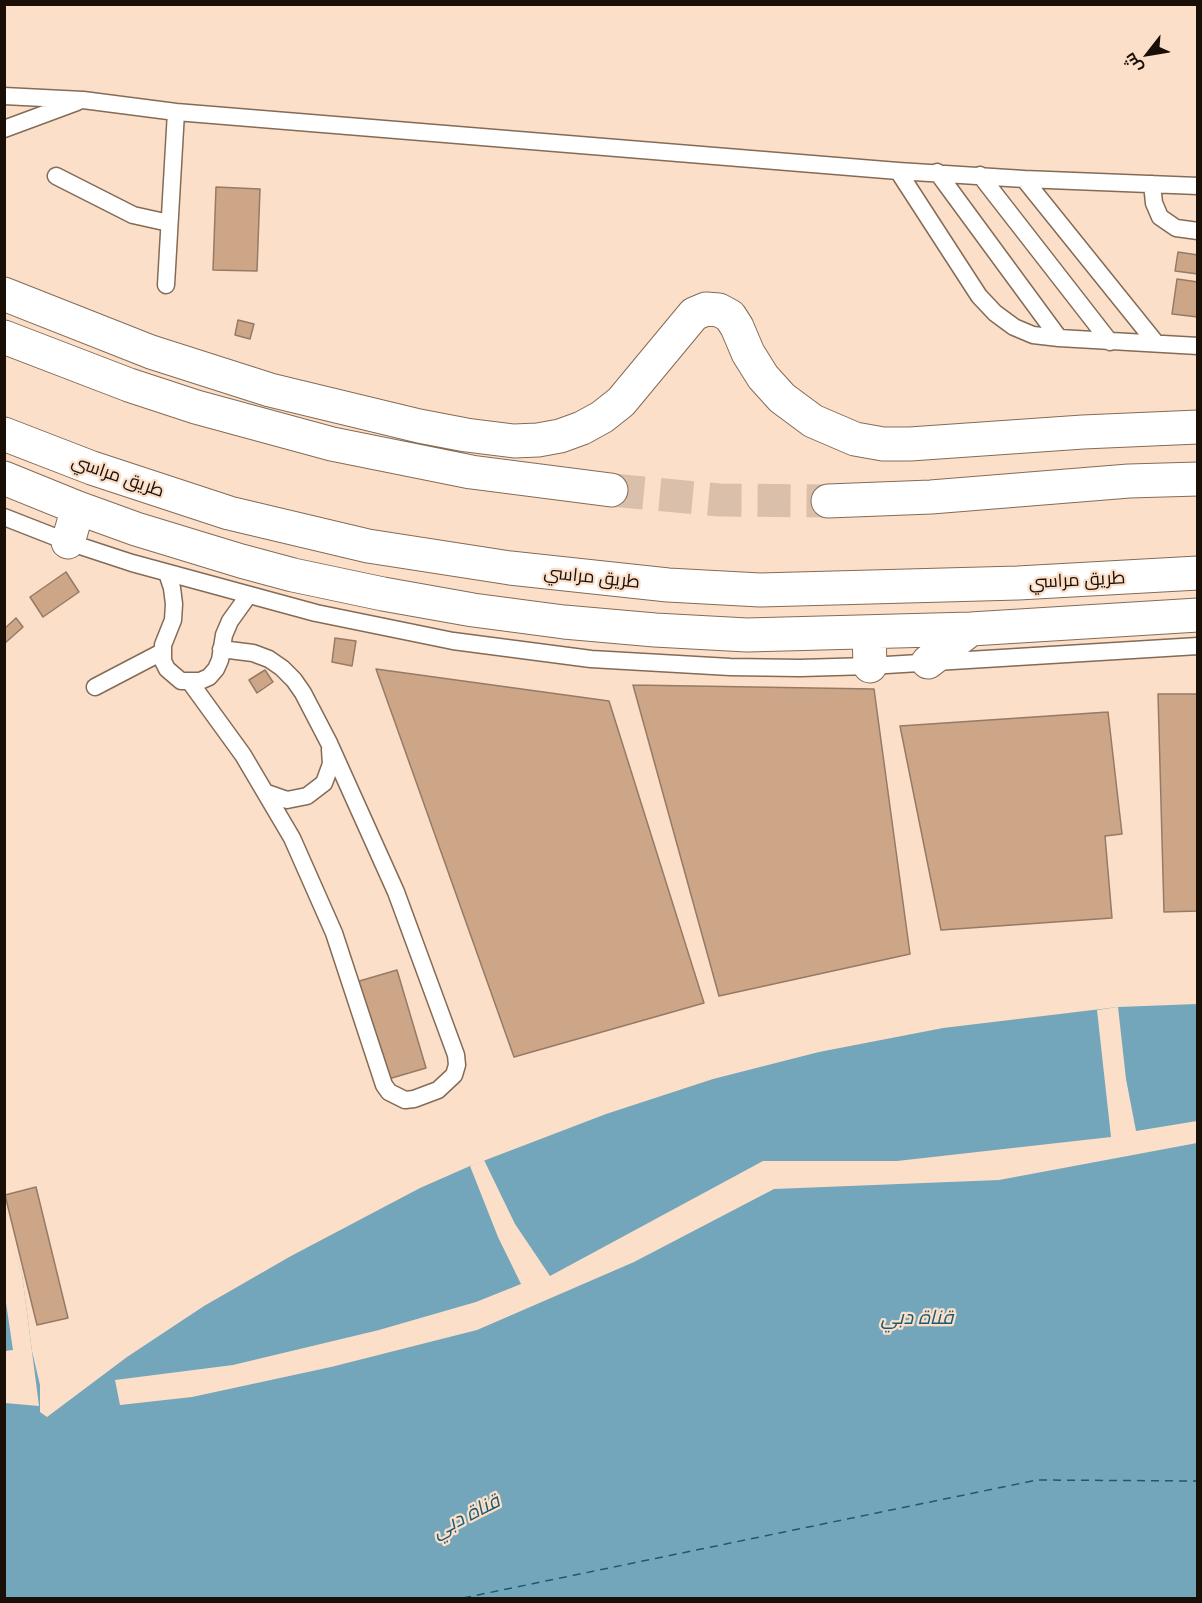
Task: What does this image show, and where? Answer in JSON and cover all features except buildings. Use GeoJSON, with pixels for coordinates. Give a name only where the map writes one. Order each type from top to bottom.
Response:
{"type":"FeatureCollection","features":[{"type":"Feature","properties":{"kind":"street"},"geometry":{"type":"LineString","coordinates":[[4,294],[152,352],[270,390],[419,426],[514,441],[560,436],[602,417],[621,402],[694,314],[706,309],[719,310],[730,316],[748,353],[782,398],[827,429],[855,439],[883,444],[910,444],[1197,427]]}},
{"type":"Feature","properties":{"kind":"street"},"geometry":{"type":"LineString","coordinates":[[4,337],[196,407],[332,444],[471,472],[540,483],[610,490]]}},
{"type":"Feature","properties":{"kind":"street","name":"طريق مراسي"},"geometry":{"type":"LineString","coordinates":[[4,434],[92,468],[229,513],[368,546],[510,568],[668,585],[760,590],[1018,583],[1197,573]]}},
{"type":"Feature","properties":{"kind":"street"},"geometry":{"type":"LineString","coordinates":[[4,478],[78,508],[188,545],[282,572],[383,594],[473,610],[564,622],[747,635],[971,629],[1197,615]]}},
{"type":"Feature","properties":{"kind":"street"},"geometry":{"type":"LineString","coordinates":[[828,501],[931,497],[1129,481],[1197,479]]}},
{"type":"Feature","properties":{"kind":"street"},"geometry":{"type":"LineString","coordinates":[[68,542],[78,508]]}},
{"type":"Feature","properties":{"kind":"street"},"geometry":{"type":"LineString","coordinates":[[928,662],[971,629]]}},
{"type":"Feature","properties":{"kind":"street"},"geometry":{"type":"LineString","coordinates":[[869,633],[870,666]]}},
{"type":"Feature","properties":{"kind":"lane"},"geometry":{"type":"LineString","coordinates":[[4,96],[83,100],[176,112],[898,171],[1197,186]]}},
{"type":"Feature","properties":{"kind":"lane"},"geometry":{"type":"LineString","coordinates":[[4,129],[83,100]]}},
{"type":"Feature","properties":{"kind":"lane"},"geometry":{"type":"LineString","coordinates":[[166,285],[176,112]]}},
{"type":"Feature","properties":{"kind":"lane"},"geometry":{"type":"LineString","coordinates":[[898,171],[979,296],[995,313],[1014,327],[1033,335],[1059,338],[1197,346]]}},
{"type":"Feature","properties":{"kind":"lane"},"geometry":{"type":"LineString","coordinates":[[937,172],[1059,338]]}},
{"type":"Feature","properties":{"kind":"lane"},"geometry":{"type":"LineString","coordinates":[[980,175],[1110,342]]}},
{"type":"Feature","properties":{"kind":"lane"},"geometry":{"type":"LineString","coordinates":[[56,176],[133,214],[169,223]]}},
{"type":"Feature","properties":{"kind":"lane"},"geometry":{"type":"LineString","coordinates":[[1023,179],[1156,343]]}},
{"type":"Feature","properties":{"kind":"lane"},"geometry":{"type":"LineString","coordinates":[[1152,184],[1154,203],[1160,217],[1176,228],[1197,231]]}},
{"type":"Feature","properties":{"kind":"lane"},"geometry":{"type":"LineString","coordinates":[[4,517],[68,542],[248,596],[384,628],[453,641],[533,652],[719,667],[870,666],[1197,646]]}},
{"type":"Feature","properties":{"kind":"lane"},"geometry":{"type":"LineString","coordinates":[[166,573],[172,588],[174,604],[173,620],[162,652],[163,661],[167,669],[181,681],[200,681],[209,677],[216,669],[230,621],[248,596]]}},
{"type":"Feature","properties":{"kind":"lane"},"geometry":{"type":"LineString","coordinates":[[190,682],[243,755],[292,838],[334,933],[384,1084],[389,1092],[405,1100],[438,1090],[454,1076],[457,1065],[456,1055],[396,892],[329,743],[303,693],[282,668],[253,653],[221,649]]}},
{"type":"Feature","properties":{"kind":"lane"},"geometry":{"type":"LineString","coordinates":[[95,687],[162,652]]}},
{"type":"Feature","properties":{"kind":"lane"},"geometry":{"type":"LineString","coordinates":[[267,793],[287,800],[308,796],[316,790],[324,783],[331,764],[329,743]]}},
{"type":"Feature","properties":{"kind":"water","name":"قناة دبي"},"geometry":{"type":"Polygon","coordinates":[[[1197,1004],[1197,1598],[5,1598],[4,1219],[22,1274],[32,1351],[40,1385],[40,1412],[47,1417],[127,1357],[204,1306],[291,1256],[420,1188],[470,1166],[606,1114],[713,1079],[819,1052],[943,1028],[1118,1007],[1197,1004]]]}},
{"type":"Feature","properties":{"kind":"pier"},"geometry":{"type":"Polygon","coordinates":[[[1118,1007],[1126,1079],[1136,1131],[1197,1121],[1197,1143],[999,1180],[774,1189],[634,1262],[477,1330],[331,1367],[192,1397],[120,1405],[115,1380],[233,1365],[379,1330],[476,1302],[521,1284],[498,1237],[470,1166],[484,1160],[515,1224],[550,1276],[763,1161],[897,1161],[1111,1137],[1097,1010],[1118,1007]]]}},
{"type":"Feature","properties":{"kind":"pier"},"geometry":{"type":"Polygon","coordinates":[[[5,1219],[22,1274],[39,1406],[5,1403],[5,1351],[13,1350],[5,1296],[5,1219]]]}},
{"type":"Feature","properties":{"kind":"ferry route"},"geometry":{"type":"LineString","coordinates":[[463,1598],[1037,1480],[1198,1481]]}},
{"type":"Feature","properties":{"kind":"tunnel"},"geometry":{"type":"LineString","coordinates":[[611,490],[719,500],[828,501]]}}]}
